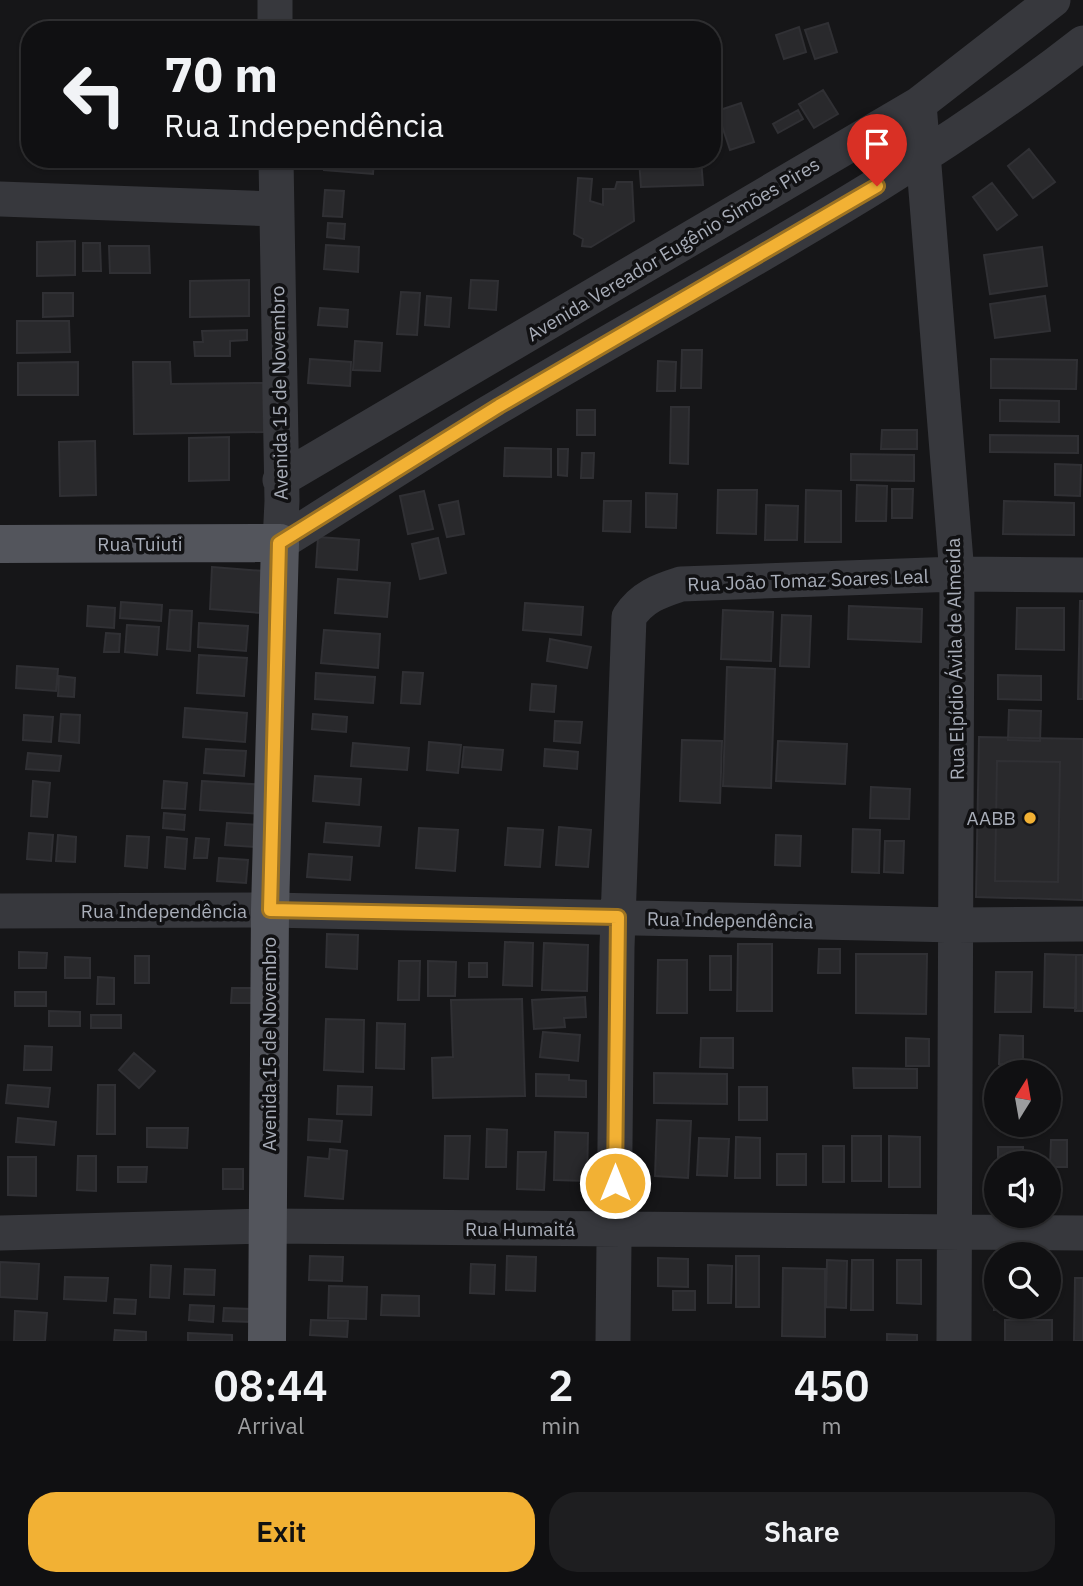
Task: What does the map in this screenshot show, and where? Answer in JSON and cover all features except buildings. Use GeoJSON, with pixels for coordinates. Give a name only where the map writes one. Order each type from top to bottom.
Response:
{"type":"FeatureCollection","features":[{"type":"Feature","properties":{"kind":"main road","name":"Rua Tuiuti"},"geometry":{"type":"LineString","coordinates":[[0,544],[279,543]]}},
{"type":"Feature","properties":{"kind":"main road","name":"Avenida 15 de Novembro"},"geometry":{"type":"LineString","coordinates":[[267,1341],[270,910],[279,543]]}},
{"type":"Feature","properties":{"kind":"street"},"geometry":{"type":"LineString","coordinates":[[275,0],[275,21]]}},
{"type":"Feature","properties":{"kind":"street","name":"Avenida Vereador Eugênio Simões Pires"},"geometry":{"type":"LineString","coordinates":[[280,480],[919,104],[1053,0]]}},
{"type":"Feature","properties":{"kind":"street"},"geometry":{"type":"LineString","coordinates":[[279,543],[499,406],[925,158],[1012,99],[1083,43]]}},
{"type":"Feature","properties":{"kind":"street","name":"Rua Elpídio Ávila de Almeida"},"geometry":{"type":"LineString","coordinates":[[919,104],[957,574],[954,1341]]}},
{"type":"Feature","properties":{"kind":"street","name":"Avenida 15 de Novembro"},"geometry":{"type":"LineString","coordinates":[[276,168],[279,543]]}},
{"type":"Feature","properties":{"kind":"street"},"geometry":{"type":"LineString","coordinates":[[0,199],[276,209]]}},
{"type":"Feature","properties":{"kind":"street"},"geometry":{"type":"LineString","coordinates":[[688,242],[712,284]]}},
{"type":"Feature","properties":{"kind":"street"},"geometry":{"type":"LineString","coordinates":[[474,367],[499,406]]}},
{"type":"Feature","properties":{"kind":"street","name":"Rua João Tomaz Soares Leal"},"geometry":{"type":"LineString","coordinates":[[618,917],[629,617],[638,604],[659,591],[681,584],[957,574],[1083,575]]}},
{"type":"Feature","properties":{"kind":"street","name":"Rua Independência"},"geometry":{"type":"LineString","coordinates":[[0,911],[270,910],[957,925],[1083,924]]}},
{"type":"Feature","properties":{"kind":"street"},"geometry":{"type":"LineString","coordinates":[[613,1341],[618,917]]}},
{"type":"Feature","properties":{"kind":"street","name":"Rua Humaitá"},"geometry":{"type":"LineString","coordinates":[[0,1233],[268,1226],[1083,1233]]}},
{"type":"Feature","properties":{"kind":"place","name":"AABB"},"geometry":{"type":"Point","coordinates":[1030,818]}},
{"type":"Feature","properties":{"kind":"route"},"geometry":{"type":"LineString","coordinates":[[615,1183],[618,917],[270,910],[279,543],[499,406],[877,186]]}}]}
